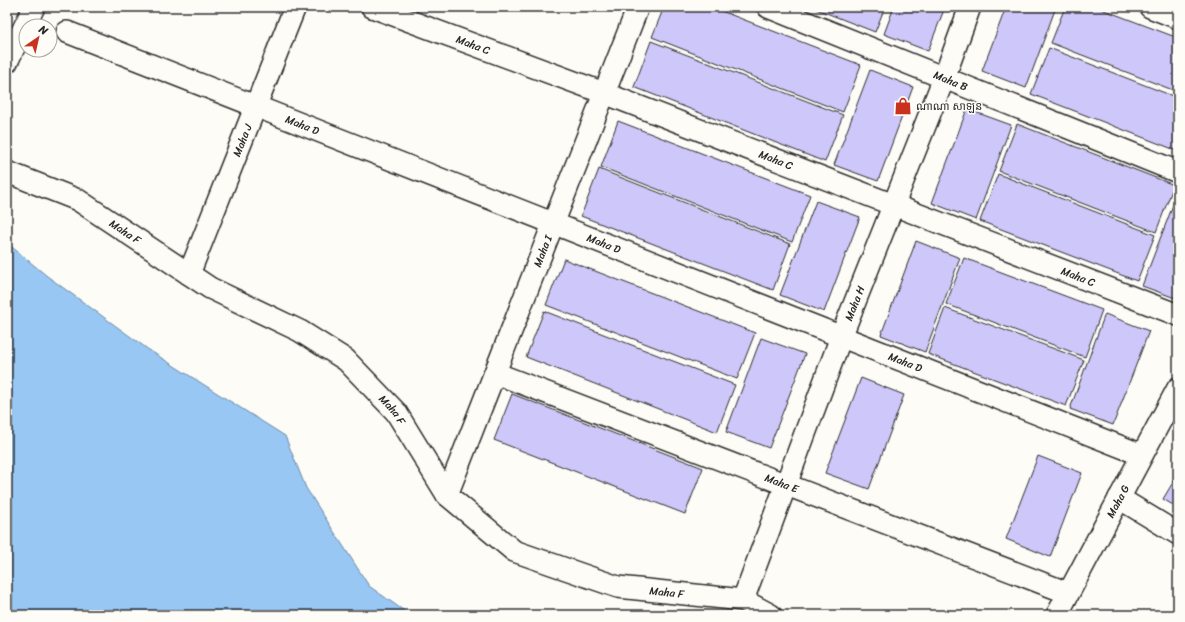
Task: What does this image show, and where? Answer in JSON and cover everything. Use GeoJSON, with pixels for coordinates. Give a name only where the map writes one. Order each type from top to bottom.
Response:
{"type":"FeatureCollection","features":[{"type":"Feature","properties":{"kind":"street"},"geometry":{"type":"LineString","coordinates":[[7,62],[34,7]]}},
{"type":"Feature","properties":{"kind":"street","name":"Maha J"},"geometry":{"type":"LineString","coordinates":[[189,274],[295,7]]}},
{"type":"Feature","properties":{"kind":"street","name":"Maha C"},"geometry":{"type":"LineString","coordinates":[[372,7],[604,93],[1178,315]]}},
{"type":"Feature","properties":{"kind":"street","name":"Maha I"},"geometry":{"type":"LineString","coordinates":[[447,495],[638,7]]}},
{"type":"Feature","properties":{"kind":"street","name":"Maha B"},"geometry":{"type":"LineString","coordinates":[[768,7],[1178,172]]}},
{"type":"Feature","properties":{"kind":"street","name":"Maha H"},"geometry":{"type":"LineString","coordinates":[[743,600],[841,337],[944,78],[970,7]]}},
{"type":"Feature","properties":{"kind":"street"},"geometry":{"type":"LineString","coordinates":[[1150,7],[1178,18]]}},
{"type":"Feature","properties":{"kind":"street","name":"Maha D"},"geometry":{"type":"LineString","coordinates":[[67,32],[1142,455]]}},
{"type":"Feature","properties":{"kind":"street","name":"Maha F"},"geometry":{"type":"LineString","coordinates":[[7,172],[78,200],[210,288],[300,331],[346,360],[396,412],[447,495],[514,551],[618,587],[743,600],[771,615]]}},
{"type":"Feature","properties":{"kind":"street","name":"Maha E"},"geometry":{"type":"LineString","coordinates":[[495,373],[1068,593]]}},
{"type":"Feature","properties":{"kind":"street","name":"Maha G"},"geometry":{"type":"LineString","coordinates":[[1057,615],[1178,388]]}},
{"type":"Feature","properties":{"kind":"street"},"geometry":{"type":"LineString","coordinates":[[1119,498],[1178,534]]}},
{"type":"Feature","properties":{"kind":"water"},"geometry":{"type":"Polygon","coordinates":[[[7,243],[47,276],[149,350],[285,436],[306,488],[369,586],[410,615],[7,615],[7,243]]]}},
{"type":"Feature","properties":{"kind":"building"},"geometry":{"type":"Polygon","coordinates":[[[664,7],[711,7],[861,65],[843,112],[652,37],[664,7]]]}},
{"type":"Feature","properties":{"kind":"building"},"geometry":{"type":"Polygon","coordinates":[[[811,7],[885,7],[875,32],[811,7]]]}},
{"type":"Feature","properties":{"kind":"building"},"geometry":{"type":"Polygon","coordinates":[[[894,7],[945,7],[928,51],[884,34],[894,7]]]}},
{"type":"Feature","properties":{"kind":"building"},"geometry":{"type":"Polygon","coordinates":[[[1006,7],[1056,7],[1026,88],[982,71],[1006,7]]]}},
{"type":"Feature","properties":{"kind":"building"},"geometry":{"type":"Polygon","coordinates":[[[1065,7],[1096,7],[1178,38],[1178,92],[1051,43],[1065,7]]]}},
{"type":"Feature","properties":{"kind":"building"},"geometry":{"type":"Polygon","coordinates":[[[651,41],[843,115],[825,162],[634,87],[651,41]]]}},
{"type":"Feature","properties":{"kind":"building"},"geometry":{"type":"Polygon","coordinates":[[[1049,48],[1178,98],[1178,151],[1031,94],[1049,48]]]}},
{"type":"Feature","properties":{"kind":"building"},"geometry":{"type":"Polygon","coordinates":[[[870,70],[913,87],[878,181],[834,165],[870,70]]]}},
{"type":"Feature","properties":{"kind":"building"},"geometry":{"type":"Polygon","coordinates":[[[967,109],[1011,125],[976,220],[932,203],[967,109]]]}},
{"type":"Feature","properties":{"kind":"building"},"geometry":{"type":"Polygon","coordinates":[[[618,121],[810,195],[792,242],[601,167],[618,121]]]}},
{"type":"Feature","properties":{"kind":"building"},"geometry":{"type":"Polygon","coordinates":[[[1017,124],[1174,185],[1156,232],[999,171],[1017,124]]]}},
{"type":"Feature","properties":{"kind":"building"},"geometry":{"type":"Polygon","coordinates":[[[599,169],[790,244],[773,290],[581,216],[599,169]]]}},
{"type":"Feature","properties":{"kind":"building"},"geometry":{"type":"Polygon","coordinates":[[[998,174],[1155,235],[1137,281],[980,221],[998,174]]]}},
{"type":"Feature","properties":{"kind":"building"},"geometry":{"type":"Polygon","coordinates":[[[1178,192],[1178,299],[1142,286],[1178,192]]]}},
{"type":"Feature","properties":{"kind":"building"},"geometry":{"type":"Polygon","coordinates":[[[816,201],[860,217],[824,312],[780,295],[816,201]]]}},
{"type":"Feature","properties":{"kind":"building"},"geometry":{"type":"Polygon","coordinates":[[[916,241],[960,258],[925,352],[881,335],[916,241]]]}},
{"type":"Feature","properties":{"kind":"building"},"geometry":{"type":"Polygon","coordinates":[[[964,258],[1102,310],[1085,357],[946,304],[964,258]]]}},
{"type":"Feature","properties":{"kind":"building"},"geometry":{"type":"Polygon","coordinates":[[[564,259],[755,333],[737,379],[546,305],[564,259]]]}},
{"type":"Feature","properties":{"kind":"building"},"geometry":{"type":"Polygon","coordinates":[[[945,308],[1084,360],[1066,406],[928,354],[945,308]]]}},
{"type":"Feature","properties":{"kind":"building"},"geometry":{"type":"Polygon","coordinates":[[[544,311],[735,385],[717,432],[526,357],[544,311]]]}},
{"type":"Feature","properties":{"kind":"building"},"geometry":{"type":"Polygon","coordinates":[[[1105,314],[1149,331],[1113,425],[1070,409],[1105,314]]]}},
{"type":"Feature","properties":{"kind":"building"},"geometry":{"type":"Polygon","coordinates":[[[761,338],[805,354],[769,448],[726,432],[761,338]]]}},
{"type":"Feature","properties":{"kind":"building"},"geometry":{"type":"Polygon","coordinates":[[[861,378],[904,395],[869,489],[825,473],[861,378]]]}},
{"type":"Feature","properties":{"kind":"building"},"geometry":{"type":"Polygon","coordinates":[[[512,394],[703,468],[685,514],[494,440],[512,394]]]}},
{"type":"Feature","properties":{"kind":"building"},"geometry":{"type":"Polygon","coordinates":[[[1038,456],[1082,473],[1050,557],[1006,539],[1038,456]]]}},
{"type":"Feature","properties":{"kind":"building"},"geometry":{"type":"Polygon","coordinates":[[[1178,474],[1178,508],[1163,499],[1178,474]]]}},
{"type":"Feature","properties":{"kind":"place","name":"ណាណា សាឡន"},"geometry":{"type":"Point","coordinates":[903,106]}}]}
